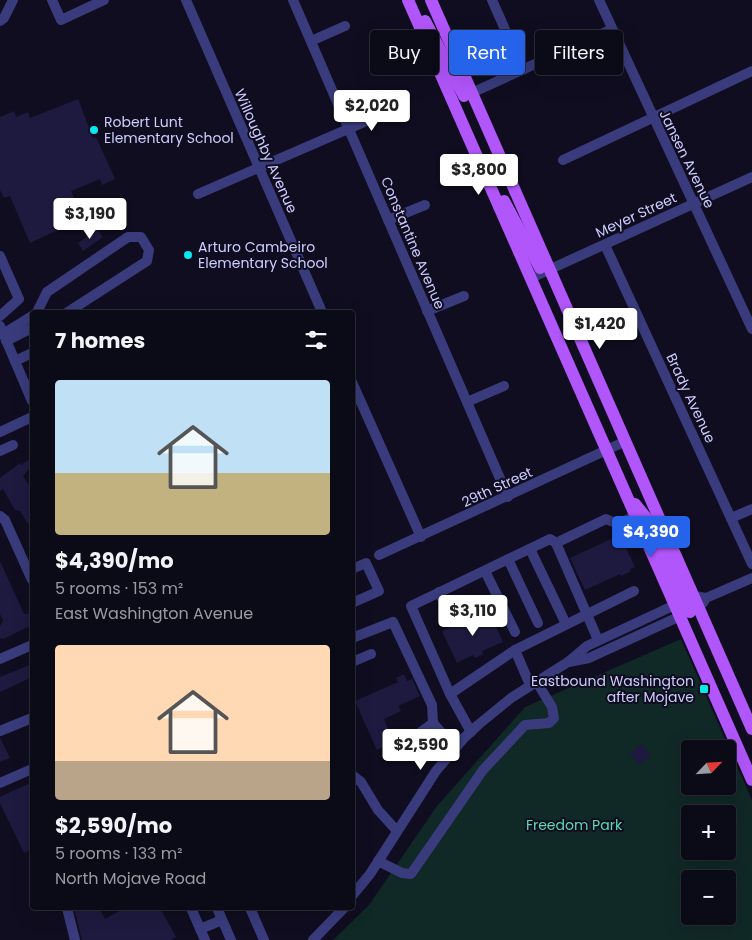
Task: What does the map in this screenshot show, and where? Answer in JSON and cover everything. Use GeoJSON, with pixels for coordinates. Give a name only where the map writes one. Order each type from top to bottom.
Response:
{"type":"FeatureCollection","features":[{"type":"Feature","properties":{"kind":"main road"},"geometry":{"type":"LineString","coordinates":[[409,0],[431,32],[463,97],[541,274],[606,451],[635,516],[684,600],[694,609],[752,729]]}},
{"type":"Feature","properties":{"kind":"main road"},"geometry":{"type":"LineString","coordinates":[[431,0],[463,97],[482,168],[506,204],[626,442],[684,600]]}},
{"type":"Feature","properties":{"kind":"main road"},"geometry":{"type":"LineString","coordinates":[[626,495],[652,525],[684,600],[694,609],[739,750],[752,780]]}},
{"type":"Feature","properties":{"kind":"main road"},"geometry":{"type":"LineString","coordinates":[[739,750],[752,770]]}},
{"type":"Feature","properties":{"kind":"street"},"geometry":{"type":"LineString","coordinates":[[0,21],[13,0]]}},
{"type":"Feature","properties":{"kind":"street"},"geometry":{"type":"LineString","coordinates":[[52,0],[61,20],[104,0]]}},
{"type":"Feature","properties":{"kind":"street","name":"Willoughby Avenue"},"geometry":{"type":"LineString","coordinates":[[186,0],[321,310]]}},
{"type":"Feature","properties":{"kind":"street","name":"Constantine Avenue"},"geometry":{"type":"LineString","coordinates":[[293,0],[508,497]]}},
{"type":"Feature","properties":{"kind":"street"},"geometry":{"type":"LineString","coordinates":[[492,0],[505,30]]}},
{"type":"Feature","properties":{"kind":"street","name":"Jansen Avenue"},"geometry":{"type":"LineString","coordinates":[[599,0],[752,329]]}},
{"type":"Feature","properties":{"kind":"street"},"geometry":{"type":"LineString","coordinates":[[311,41],[344,26]]}},
{"type":"Feature","properties":{"kind":"street"},"geometry":{"type":"LineString","coordinates":[[525,69],[612,29]]}},
{"type":"Feature","properties":{"kind":"street"},"geometry":{"type":"LineString","coordinates":[[563,160],[652,116],[752,71]]}},
{"type":"Feature","properties":{"kind":"street"},"geometry":{"type":"LineString","coordinates":[[463,97],[512,75]]}},
{"type":"Feature","properties":{"kind":"street"},"geometry":{"type":"LineString","coordinates":[[198,194],[385,113]]}},
{"type":"Feature","properties":{"kind":"street","name":"Meyer Street"},"geometry":{"type":"LineString","coordinates":[[541,274],[752,177]]}},
{"type":"Feature","properties":{"kind":"street"},"geometry":{"type":"LineString","coordinates":[[388,220],[424,205]]}},
{"type":"Feature","properties":{"kind":"street"},"geometry":{"type":"LineString","coordinates":[[38,310],[47,292],[128,237],[141,237],[149,250],[146,261],[71,310]]}},
{"type":"Feature","properties":{"kind":"street","name":"Brady Avenue"},"geometry":{"type":"LineString","coordinates":[[604,245],[752,564]]}},
{"type":"Feature","properties":{"kind":"street"},"geometry":{"type":"LineString","coordinates":[[0,256],[19,299],[0,316]]}},
{"type":"Feature","properties":{"kind":"street"},"geometry":{"type":"LineString","coordinates":[[427,311],[464,296]]}},
{"type":"Feature","properties":{"kind":"street"},"geometry":{"type":"LineString","coordinates":[[3,334],[30,317]]}},
{"type":"Feature","properties":{"kind":"street"},"geometry":{"type":"LineString","coordinates":[[3,334],[30,328]]}},
{"type":"Feature","properties":{"kind":"street"},"geometry":{"type":"LineString","coordinates":[[3,334],[30,396]]}},
{"type":"Feature","properties":{"kind":"street"},"geometry":{"type":"LineString","coordinates":[[15,361],[30,354]]}},
{"type":"Feature","properties":{"kind":"street"},"geometry":{"type":"LineString","coordinates":[[467,402],[504,386]]}},
{"type":"Feature","properties":{"kind":"street"},"geometry":{"type":"LineString","coordinates":[[355,389],[421,537]]}},
{"type":"Feature","properties":{"kind":"street"},"geometry":{"type":"LineString","coordinates":[[0,432],[30,418]]}},
{"type":"Feature","properties":{"kind":"street","name":"29th Street"},"geometry":{"type":"LineString","coordinates":[[379,555],[626,442]]}},
{"type":"Feature","properties":{"kind":"street"},"geometry":{"type":"LineString","coordinates":[[0,451],[13,445]]}},
{"type":"Feature","properties":{"kind":"street"},"geometry":{"type":"LineString","coordinates":[[731,518],[752,508]]}},
{"type":"Feature","properties":{"kind":"street"},"geometry":{"type":"LineString","coordinates":[[556,543],[606,519],[618,524],[635,516]]}},
{"type":"Feature","properties":{"kind":"street"},"geometry":{"type":"LineString","coordinates":[[2,519],[30,576]]}},
{"type":"Feature","properties":{"kind":"street"},"geometry":{"type":"LineString","coordinates":[[471,732],[450,694],[410,606],[550,539],[556,543],[598,640]]}},
{"type":"Feature","properties":{"kind":"street"},"geometry":{"type":"LineString","coordinates":[[530,549],[566,624]]}},
{"type":"Feature","properties":{"kind":"street"},"geometry":{"type":"LineString","coordinates":[[508,560],[538,623]]}},
{"type":"Feature","properties":{"kind":"street"},"geometry":{"type":"LineString","coordinates":[[355,568],[366,563],[380,591],[355,602]]}},
{"type":"Feature","properties":{"kind":"street"},"geometry":{"type":"LineString","coordinates":[[485,571],[515,632]]}},
{"type":"Feature","properties":{"kind":"street"},"geometry":{"type":"LineString","coordinates":[[568,662],[589,658],[694,609],[752,578]]}},
{"type":"Feature","properties":{"kind":"street"},"geometry":{"type":"LineString","coordinates":[[450,694],[515,650],[634,590]]}},
{"type":"Feature","properties":{"kind":"street"},"geometry":{"type":"LineString","coordinates":[[439,592],[453,619]]}},
{"type":"Feature","properties":{"kind":"street"},"geometry":{"type":"LineString","coordinates":[[355,890],[378,861],[436,771],[471,732],[533,683],[568,662],[586,646],[684,600]]}},
{"type":"Feature","properties":{"kind":"street"},"geometry":{"type":"LineString","coordinates":[[355,637],[393,622],[432,705],[433,723],[455,748]]}},
{"type":"Feature","properties":{"kind":"street"},"geometry":{"type":"LineString","coordinates":[[0,660],[30,646]]}},
{"type":"Feature","properties":{"kind":"street"},"geometry":{"type":"LineString","coordinates":[[378,861],[402,873],[411,874],[483,770],[525,725],[549,723],[554,718],[552,707],[533,683],[515,650]]}},
{"type":"Feature","properties":{"kind":"street"},"geometry":{"type":"LineString","coordinates":[[355,661],[371,654]]}},
{"type":"Feature","properties":{"kind":"street"},"geometry":{"type":"LineString","coordinates":[[0,731],[30,719]]}},
{"type":"Feature","properties":{"kind":"street"},"geometry":{"type":"LineString","coordinates":[[402,746],[433,723]]}},
{"type":"Feature","properties":{"kind":"street"},"geometry":{"type":"LineString","coordinates":[[0,783],[30,770]]}},
{"type":"Feature","properties":{"kind":"street"},"geometry":{"type":"LineString","coordinates":[[355,778],[396,831]]}},
{"type":"Feature","properties":{"kind":"street"},"geometry":{"type":"LineString","coordinates":[[68,910],[75,940]]}},
{"type":"Feature","properties":{"kind":"street"},"geometry":{"type":"LineString","coordinates":[[192,910],[205,940]]}},
{"type":"Feature","properties":{"kind":"street"},"geometry":{"type":"LineString","coordinates":[[218,910],[231,940]]}},
{"type":"Feature","properties":{"kind":"street"},"geometry":{"type":"LineString","coordinates":[[251,910],[264,940]]}},
{"type":"Feature","properties":{"kind":"street"},"geometry":{"type":"LineString","coordinates":[[313,940],[342,910]]}},
{"type":"Feature","properties":{"kind":"street"},"geometry":{"type":"LineString","coordinates":[[200,929],[222,920]]}},
{"type":"Feature","properties":{"kind":"green space","name":"Freedom Park"},"geometry":{"type":"Polygon","coordinates":[[[681,639],[726,740],[681,740],[681,795],[736,795],[736,764],[752,800],[752,940],[333,940],[369,905],[437,806],[525,707],[681,639]]]}},
{"type":"Feature","properties":{"kind":"building"},"geometry":{"type":"Polygon","coordinates":[[[78,99],[93,138],[96,137],[115,179],[102,185],[100,179],[71,191],[85,222],[68,230],[66,226],[30,243],[10,196],[4,198],[0,190],[0,117],[14,111],[16,117],[28,112],[30,118],[78,99]]]}},
{"type":"Feature","properties":{"kind":"building"},"geometry":{"type":"Polygon","coordinates":[[[97,229],[103,237],[83,251],[78,243],[97,229]]]}},
{"type":"Feature","properties":{"kind":"building"},"geometry":{"type":"Polygon","coordinates":[[[28,460],[30,463],[30,468],[23,476],[30,487],[30,527],[20,511],[15,510],[3,489],[0,491],[0,478],[20,463],[21,465],[28,460]]]}},
{"type":"Feature","properties":{"kind":"building"},"geometry":{"type":"Polygon","coordinates":[[[620,535],[635,567],[621,576],[620,574],[585,590],[570,558],[620,535]]]}},
{"type":"Feature","properties":{"kind":"building"},"geometry":{"type":"Polygon","coordinates":[[[0,561],[24,614],[30,613],[30,626],[3,639],[0,638],[0,626],[3,621],[0,614],[0,561]]]}},
{"type":"Feature","properties":{"kind":"building"},"geometry":{"type":"Polygon","coordinates":[[[489,610],[503,642],[482,651],[484,654],[475,658],[473,655],[457,663],[442,631],[489,610]]]}},
{"type":"Feature","properties":{"kind":"building"},"geometry":{"type":"Polygon","coordinates":[[[30,665],[30,678],[0,692],[0,677],[30,665]]]}},
{"type":"Feature","properties":{"kind":"building"},"geometry":{"type":"Polygon","coordinates":[[[404,674],[407,681],[412,679],[420,696],[398,706],[401,711],[384,719],[390,734],[385,736],[389,744],[377,750],[355,701],[398,682],[396,678],[404,674]]]}},
{"type":"Feature","properties":{"kind":"building"},"geometry":{"type":"Polygon","coordinates":[[[0,738],[10,758],[0,762],[0,738]]]}},
{"type":"Feature","properties":{"kind":"building"},"geometry":{"type":"Polygon","coordinates":[[[642,744],[651,756],[639,765],[630,753],[642,744]]]}},
{"type":"Feature","properties":{"kind":"building"},"geometry":{"type":"Polygon","coordinates":[[[30,783],[30,850],[24,853],[0,803],[0,797],[30,783]]]}},
{"type":"Feature","properties":{"kind":"building"},"geometry":{"type":"Polygon","coordinates":[[[74,910],[100,910],[105,919],[121,910],[161,910],[176,937],[171,940],[82,940],[74,910]]]}},
{"type":"Feature","properties":{"kind":"place","name":"Robert Lunt Elementary School"},"geometry":{"type":"Point","coordinates":[94,130]}},
{"type":"Feature","properties":{"kind":"place","name":"Arturo Cambeiro Elementary School"},"geometry":{"type":"Point","coordinates":[188,255]}},
{"type":"Feature","properties":{"kind":"place","name":"Eastbound Washington after Mojave"},"geometry":{"type":"Point","coordinates":[704,689]}}]}
